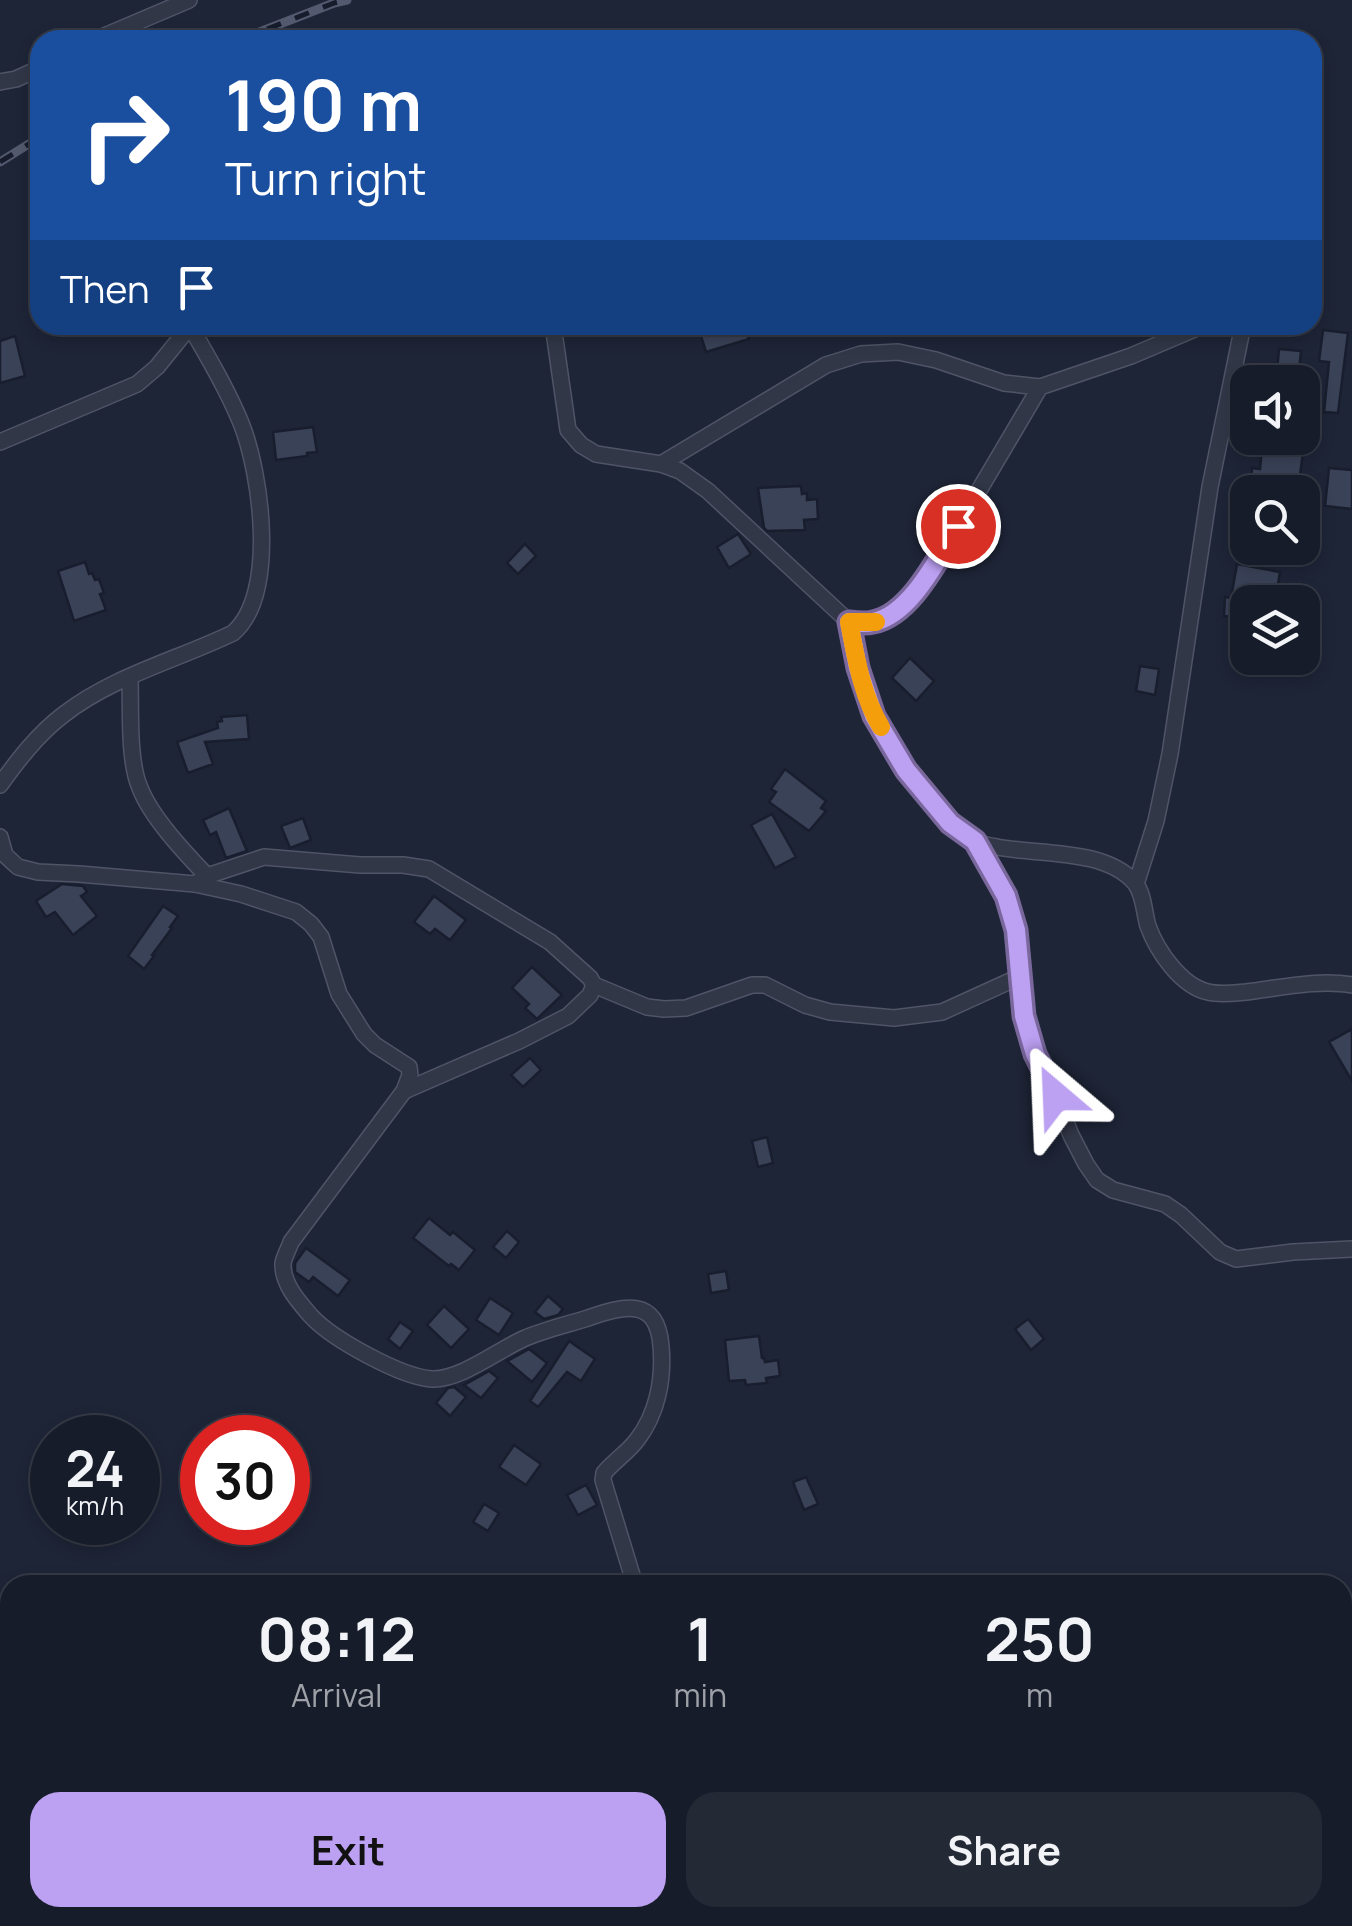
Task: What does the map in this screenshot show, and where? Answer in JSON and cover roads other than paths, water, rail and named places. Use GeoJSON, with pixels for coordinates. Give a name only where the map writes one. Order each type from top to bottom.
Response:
{"type":"FeatureCollection","features":[{"type":"Feature","properties":{"kind":"street"},"geometry":{"type":"LineString","coordinates":[[118,30],[189,0]]}},
{"type":"Feature","properties":{"kind":"street"},"geometry":{"type":"LineString","coordinates":[[0,82],[30,73]]}},
{"type":"Feature","properties":{"kind":"street"},"geometry":{"type":"LineString","coordinates":[[0,442],[137,384],[183,335]]}},
{"type":"Feature","properties":{"kind":"street"},"geometry":{"type":"LineString","coordinates":[[0,785],[21,756],[61,716],[94,694],[243,624],[259,584],[262,548],[256,478],[242,426],[196,335]]}},
{"type":"Feature","properties":{"kind":"street"},"geometry":{"type":"LineString","coordinates":[[554,335],[568,430],[596,454],[661,464],[680,471],[708,491],[849,622],[858,668],[874,716],[906,770],[950,823],[975,841],[998,848],[1080,856],[1112,866],[1136,884]]}},
{"type":"Feature","properties":{"kind":"street"},"geometry":{"type":"LineString","coordinates":[[661,464],[826,365],[861,354],[898,352],[1004,382],[1040,387],[1180,335]]}},
{"type":"Feature","properties":{"kind":"street"},"geometry":{"type":"LineString","coordinates":[[1241,335],[1210,487],[1170,754],[1156,821],[1136,884],[1158,946],[1192,985],[1209,992],[1234,993],[1335,982],[1352,985]]}},
{"type":"Feature","properties":{"kind":"street"},"geometry":{"type":"LineString","coordinates":[[849,622],[871,623],[887,618],[913,596],[1040,387]]}},
{"type":"Feature","properties":{"kind":"street"},"geometry":{"type":"LineString","coordinates":[[130,678],[138,786],[201,880]]}},
{"type":"Feature","properties":{"kind":"street"},"geometry":{"type":"LineString","coordinates":[[0,837],[5,855],[18,866],[38,872],[201,880],[296,912],[321,937],[339,994],[364,1034],[409,1067],[404,1091],[291,1242],[283,1263],[288,1286],[321,1327],[348,1346],[417,1376],[434,1379],[453,1375],[524,1339],[621,1307],[639,1308],[654,1320],[661,1347],[654,1414],[637,1440],[604,1473],[603,1480],[632,1575]]}},
{"type":"Feature","properties":{"kind":"street"},"geometry":{"type":"LineString","coordinates":[[975,841],[1006,896],[1016,930],[1024,1016],[1035,1054],[1071,1136],[1097,1180],[1113,1190],[1164,1204],[1220,1252],[1236,1259],[1352,1249]]}},
{"type":"Feature","properties":{"kind":"street"},"geometry":{"type":"LineString","coordinates":[[201,880],[264,857],[429,870],[550,942],[580,967],[594,986]]}},
{"type":"Feature","properties":{"kind":"street"},"geometry":{"type":"LineString","coordinates":[[594,986],[648,1007],[686,1008],[765,985],[805,1005],[830,1012],[894,1018],[942,1012],[1019,977]]}},
{"type":"Feature","properties":{"kind":"street"},"geometry":{"type":"LineString","coordinates":[[404,1091],[519,1042],[568,1016],[594,986]]}},
{"type":"Feature","properties":{"kind":"railway"},"geometry":{"type":"LineString","coordinates":[[265,30],[347,0]]}},
{"type":"Feature","properties":{"kind":"railway"},"geometry":{"type":"LineString","coordinates":[[0,162],[30,143]]}}]}
